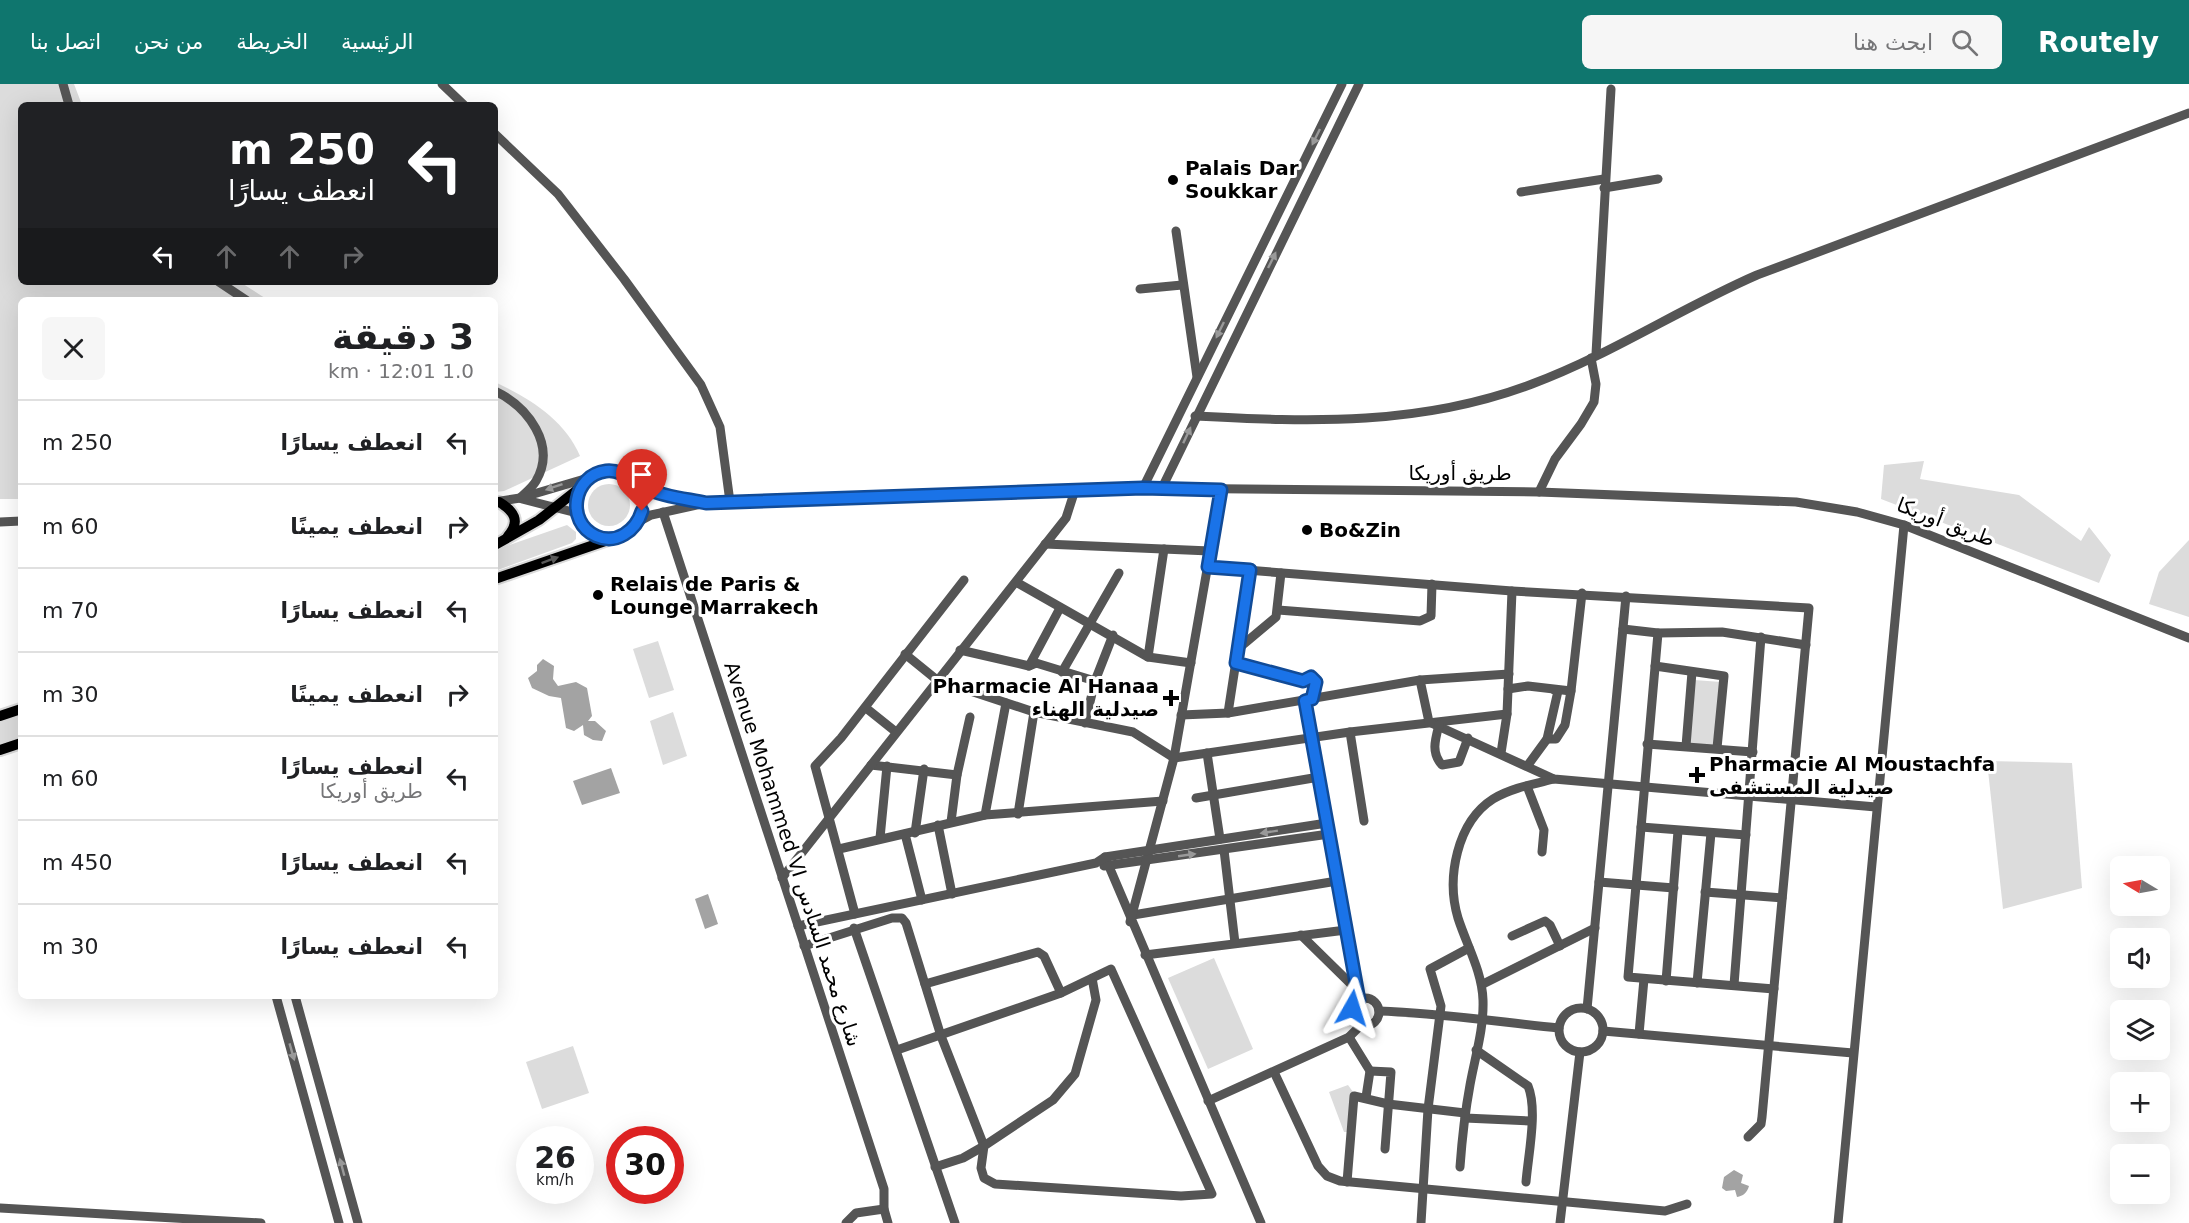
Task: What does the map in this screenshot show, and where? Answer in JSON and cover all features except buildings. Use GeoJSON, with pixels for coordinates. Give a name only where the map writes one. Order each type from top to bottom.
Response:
{"type":"FeatureCollection","features":[{"type":"Feature","properties":{"kind":"main road"},"geometry":{"type":"LineString","coordinates":[[499,544],[557,507],[581,487]]}},
{"type":"Feature","properties":{"kind":"main road"},"geometry":{"type":"LineString","coordinates":[[498,503],[512,511],[516,523],[499,544]]}},
{"type":"Feature","properties":{"kind":"main road"},"geometry":{"type":"LineString","coordinates":[[498,578],[614,538]]}},
{"type":"Feature","properties":{"kind":"main road"},"geometry":{"type":"LineString","coordinates":[[0,716],[18,710]]}},
{"type":"Feature","properties":{"kind":"main road"},"geometry":{"type":"LineString","coordinates":[[0,750],[18,744]]}},
{"type":"Feature","properties":{"kind":"street"},"geometry":{"type":"LineString","coordinates":[[63,84],[68,102]]}},
{"type":"Feature","properties":{"kind":"street"},"geometry":{"type":"LineString","coordinates":[[442,84],[461,102]]}},
{"type":"Feature","properties":{"kind":"street"},"geometry":{"type":"LineString","coordinates":[[1162,488],[1195,416],[1359,84]]}},
{"type":"Feature","properties":{"kind":"street"},"geometry":{"type":"LineString","coordinates":[[1143,488],[1340,87],[1352,99]]}},
{"type":"Feature","properties":{"kind":"street"},"geometry":{"type":"LineString","coordinates":[[1539,492],[1555,459],[1594,402],[1596,384],[1593,356],[1611,89]]}},
{"type":"Feature","properties":{"kind":"street"},"geometry":{"type":"LineString","coordinates":[[1195,416],[1324,421],[1411,413],[1475,402],[1532,384],[1757,275],[2189,113]]}},
{"type":"Feature","properties":{"kind":"street"},"geometry":{"type":"LineString","coordinates":[[498,137],[558,194],[624,279],[701,385],[715,412],[723,440],[730,502]]}},
{"type":"Feature","properties":{"kind":"street"},"geometry":{"type":"LineString","coordinates":[[1521,192],[1658,179]]}},
{"type":"Feature","properties":{"kind":"street"},"geometry":{"type":"LineString","coordinates":[[1176,231],[1182,285],[1197,376]]}},
{"type":"Feature","properties":{"kind":"street"},"geometry":{"type":"LineString","coordinates":[[224,285],[242,297]]}},
{"type":"Feature","properties":{"kind":"street"},"geometry":{"type":"LineString","coordinates":[[1140,289],[1182,285]]}},
{"type":"Feature","properties":{"kind":"street"},"geometry":{"type":"LineString","coordinates":[[498,394],[521,408],[536,425],[542,442],[543,459],[536,481],[520,498]]}},
{"type":"Feature","properties":{"kind":"street"},"geometry":{"type":"LineString","coordinates":[[498,502],[520,498],[589,478],[597,473],[612,471],[623,474],[633,481],[642,499],[638,522],[627,533],[614,538],[602,537],[590,532],[577,513],[576,498],[581,487],[589,478]]}},
{"type":"Feature","properties":{"kind":"street","name":"طريق أوريكا"},"geometry":{"type":"LineString","coordinates":[[633,481],[655,492],[706,503]]}},
{"type":"Feature","properties":{"kind":"street","name":"طريق أوريكا"},"geometry":{"type":"LineString","coordinates":[[638,522],[663,512],[706,503],[1143,488],[1539,492],[1796,502],[1857,512],[1904,525],[2189,638]]}},
{"type":"Feature","properties":{"kind":"street"},"geometry":{"type":"LineString","coordinates":[[782,878],[1046,544],[1069,513],[1075,490]]}},
{"type":"Feature","properties":{"kind":"street"},"geometry":{"type":"LineString","coordinates":[[1132,919],[1174,758],[1221,490]]}},
{"type":"Feature","properties":{"kind":"street"},"geometry":{"type":"LineString","coordinates":[[520,498],[577,513]]}},
{"type":"Feature","properties":{"kind":"street","name":"Avenue Mohammed VI شارع محمد السادس"},"geometry":{"type":"LineString","coordinates":[[663,512],[885,1189],[884,1209],[888,1223]]}},
{"type":"Feature","properties":{"kind":"street"},"geometry":{"type":"LineString","coordinates":[[0,522],[18,521]]}},
{"type":"Feature","properties":{"kind":"street"},"geometry":{"type":"LineString","coordinates":[[1838,1223],[1904,525]]}},
{"type":"Feature","properties":{"kind":"street"},"geometry":{"type":"LineString","coordinates":[[1046,544],[1210,551]]}},
{"type":"Feature","properties":{"kind":"street"},"geometry":{"type":"LineString","coordinates":[[1148,657],[1164,549]]}},
{"type":"Feature","properties":{"kind":"street"},"geometry":{"type":"LineString","coordinates":[[1208,567],[1512,591],[1582,593],[1808,608],[1761,1124],[1748,1137]]}},
{"type":"Feature","properties":{"kind":"street"},"geometry":{"type":"LineString","coordinates":[[1228,713],[1250,570]]}},
{"type":"Feature","properties":{"kind":"street"},"geometry":{"type":"LineString","coordinates":[[1062,672],[1119,573]]}},
{"type":"Feature","properties":{"kind":"street"},"geometry":{"type":"LineString","coordinates":[[1239,648],[1273,621],[1278,610],[1281,573]]}},
{"type":"Feature","properties":{"kind":"street"},"geometry":{"type":"LineString","coordinates":[[855,914],[815,766],[866,708],[905,654],[964,580]]}},
{"type":"Feature","properties":{"kind":"street"},"geometry":{"type":"LineString","coordinates":[[1016,582],[1113,635],[1148,657],[1191,663]]}},
{"type":"Feature","properties":{"kind":"street"},"geometry":{"type":"LineString","coordinates":[[1278,610],[1420,621],[1431,616],[1432,584]]}},
{"type":"Feature","properties":{"kind":"street"},"geometry":{"type":"LineString","coordinates":[[1501,753],[1507,714],[1512,591]]}},
{"type":"Feature","properties":{"kind":"street"},"geometry":{"type":"LineString","coordinates":[[1547,739],[1556,739],[1563,732],[1582,593]]}},
{"type":"Feature","properties":{"kind":"street"},"geometry":{"type":"LineString","coordinates":[[1587,1009],[1626,596]]}},
{"type":"Feature","properties":{"kind":"street"},"geometry":{"type":"LineString","coordinates":[[1029,666],[1060,608]]}},
{"type":"Feature","properties":{"kind":"street"},"geometry":{"type":"LineString","coordinates":[[1623,629],[1659,633],[1722,632],[1806,645]]}},
{"type":"Feature","properties":{"kind":"street"},"geometry":{"type":"LineString","coordinates":[[1659,633],[1647,744],[1646,786],[1628,977],[1774,989]]}},
{"type":"Feature","properties":{"kind":"street"},"geometry":{"type":"LineString","coordinates":[[1085,723],[1095,681],[1113,635]]}},
{"type":"Feature","properties":{"kind":"street"},"geometry":{"type":"LineString","coordinates":[[1734,986],[1761,637]]}},
{"type":"Feature","properties":{"kind":"street"},"geometry":{"type":"LineString","coordinates":[[960,650],[1029,666],[1036,663],[1095,681]]}},
{"type":"Feature","properties":{"kind":"street"},"geometry":{"type":"LineString","coordinates":[[905,654],[937,680],[1034,712],[1085,723],[1114,726],[1133,732],[1174,758],[1312,737],[1507,714]]}},
{"type":"Feature","properties":{"kind":"street"},"geometry":{"type":"LineString","coordinates":[[1236,663],[1303,681],[1311,677],[1316,686],[1309,700],[1312,737],[1358,995],[1352,1013],[1354,1019],[1361,1025]]}},
{"type":"Feature","properties":{"kind":"street"},"geometry":{"type":"LineString","coordinates":[[1655,666],[1724,677],[1717,748]]}},
{"type":"Feature","properties":{"kind":"street"},"geometry":{"type":"LineString","coordinates":[[1686,746],[1692,672]]}},
{"type":"Feature","properties":{"kind":"street"},"geometry":{"type":"LineString","coordinates":[[1181,715],[1228,713],[1420,680],[1509,674]]}},
{"type":"Feature","properties":{"kind":"street"},"geometry":{"type":"LineString","coordinates":[[1420,680],[1429,722]]}},
{"type":"Feature","properties":{"kind":"street"},"geometry":{"type":"LineString","coordinates":[[1508,689],[1528,686],[1570,691]]}},
{"type":"Feature","properties":{"kind":"street"},"geometry":{"type":"LineString","coordinates":[[1528,765],[1547,739],[1557,700],[1558,691],[1554,690]]}},
{"type":"Feature","properties":{"kind":"street"},"geometry":{"type":"LineString","coordinates":[[985,815],[1006,703]]}},
{"type":"Feature","properties":{"kind":"street"},"geometry":{"type":"LineString","coordinates":[[866,708],[896,732]]}},
{"type":"Feature","properties":{"kind":"street"},"geometry":{"type":"LineString","coordinates":[[1018,814],[1034,712]]}},
{"type":"Feature","properties":{"kind":"street"},"geometry":{"type":"LineString","coordinates":[[951,822],[957,776],[970,717]]}},
{"type":"Feature","properties":{"kind":"street"},"geometry":{"type":"LineString","coordinates":[[1429,722],[1528,765],[1554,779]]}},
{"type":"Feature","properties":{"kind":"street"},"geometry":{"type":"LineString","coordinates":[[1438,725],[1434,747],[1437,760],[1442,765],[1459,762],[1468,738]]}},
{"type":"Feature","properties":{"kind":"street"},"geometry":{"type":"LineString","coordinates":[[1350,732],[1364,821]]}},
{"type":"Feature","properties":{"kind":"street"},"geometry":{"type":"LineString","coordinates":[[1647,744],[1753,752]]}},
{"type":"Feature","properties":{"kind":"street"},"geometry":{"type":"LineString","coordinates":[[1207,753],[1220,839]]}},
{"type":"Feature","properties":{"kind":"street"},"geometry":{"type":"LineString","coordinates":[[871,765],[924,769],[957,776]]}},
{"type":"Feature","properties":{"kind":"street"},"geometry":{"type":"LineString","coordinates":[[880,838],[887,766]]}},
{"type":"Feature","properties":{"kind":"street"},"geometry":{"type":"LineString","coordinates":[[915,833],[924,769]]}},
{"type":"Feature","properties":{"kind":"street"},"geometry":{"type":"LineString","coordinates":[[1196,798],[1319,777]]}},
{"type":"Feature","properties":{"kind":"street"},"geometry":{"type":"LineString","coordinates":[[1460,1167],[1465,1115],[1483,1021],[1483,984],[1457,915],[1454,894],[1457,857],[1462,838],[1477,812],[1484,805],[1505,793],[1554,779],[1749,794],[1876,807]]}},
{"type":"Feature","properties":{"kind":"street"},"geometry":{"type":"LineString","coordinates":[[1527,786],[1544,830],[1542,852]]}},
{"type":"Feature","properties":{"kind":"street"},"geometry":{"type":"LineString","coordinates":[[839,849],[985,815],[1163,801]]}},
{"type":"Feature","properties":{"kind":"street"},"geometry":{"type":"LineString","coordinates":[[798,926],[1096,863],[1104,857],[1327,823]]}},
{"type":"Feature","properties":{"kind":"street"},"geometry":{"type":"LineString","coordinates":[[938,825],[952,894]]}},
{"type":"Feature","properties":{"kind":"street"},"geometry":{"type":"LineString","coordinates":[[1641,827],[1746,836]]}},
{"type":"Feature","properties":{"kind":"street"},"geometry":{"type":"LineString","coordinates":[[1666,981],[1678,831]]}},
{"type":"Feature","properties":{"kind":"street"},"geometry":{"type":"LineString","coordinates":[[1696,983],[1712,832]]}},
{"type":"Feature","properties":{"kind":"street"},"geometry":{"type":"LineString","coordinates":[[905,834],[922,900]]}},
{"type":"Feature","properties":{"kind":"street"},"geometry":{"type":"LineString","coordinates":[[1096,863],[1108,867],[1329,834]]}},
{"type":"Feature","properties":{"kind":"street"},"geometry":{"type":"LineString","coordinates":[[1224,850],[1235,943]]}},
{"type":"Feature","properties":{"kind":"street"},"geometry":{"type":"LineString","coordinates":[[1104,857],[1261,1223]]}},
{"type":"Feature","properties":{"kind":"street"},"geometry":{"type":"LineString","coordinates":[[1132,919],[1230,899],[1337,881]]}},
{"type":"Feature","properties":{"kind":"street"},"geometry":{"type":"LineString","coordinates":[[1599,882],[1636,887],[1674,888]]}},
{"type":"Feature","properties":{"kind":"street"},"geometry":{"type":"LineString","coordinates":[[1705,892],[1782,898]]}},
{"type":"Feature","properties":{"kind":"street"},"geometry":{"type":"LineString","coordinates":[[804,946],[854,928],[892,918],[902,918],[906,923],[941,1036],[984,1146],[982,1174],[988,1182],[1181,1196],[1212,1194],[1112,970],[1107,969],[1061,993],[941,1036],[897,1050]]}},
{"type":"Feature","properties":{"kind":"street"},"geometry":{"type":"LineString","coordinates":[[1512,936],[1545,921],[1550,925],[1560,946]]}},
{"type":"Feature","properties":{"kind":"street"},"geometry":{"type":"LineString","coordinates":[[854,928],[955,1223]]}},
{"type":"Feature","properties":{"kind":"street"},"geometry":{"type":"LineString","coordinates":[[1483,984],[1595,928]]}},
{"type":"Feature","properties":{"kind":"street"},"geometry":{"type":"LineString","coordinates":[[1145,955],[1346,930]]}},
{"type":"Feature","properties":{"kind":"street"},"geometry":{"type":"LineString","coordinates":[[1301,935],[1358,995],[1372,1000],[1379,1011]]}},
{"type":"Feature","properties":{"kind":"street"},"geometry":{"type":"LineString","coordinates":[[1421,1223],[1428,1109],[1441,1000],[1430,968],[1468,948]]}},
{"type":"Feature","properties":{"kind":"street"},"geometry":{"type":"LineString","coordinates":[[925,984],[1038,951],[1044,956],[1061,993]]}},
{"type":"Feature","properties":{"kind":"street"},"geometry":{"type":"LineString","coordinates":[[935,1167],[963,1158],[984,1146],[1053,1100],[1075,1074],[1096,1000],[1092,978]]}},
{"type":"Feature","properties":{"kind":"street"},"geometry":{"type":"LineString","coordinates":[[1640,1034],[1644,979]]}},
{"type":"Feature","properties":{"kind":"street"},"geometry":{"type":"LineString","coordinates":[[277,999],[339,1223]]}},
{"type":"Feature","properties":{"kind":"street"},"geometry":{"type":"LineString","coordinates":[[296,999],[358,1223]]}},
{"type":"Feature","properties":{"kind":"street"},"geometry":{"type":"LineString","coordinates":[[1575,1008],[1587,1009],[1599,1017],[1603,1031],[1597,1045],[1580,1052],[1565,1045],[1559,1028],[1562,1018],[1568,1012],[1575,1008]]}},
{"type":"Feature","properties":{"kind":"street"},"geometry":{"type":"LineString","coordinates":[[1208,1101],[1349,1037],[1361,1025],[1374,1023],[1379,1011]]}},
{"type":"Feature","properties":{"kind":"street"},"geometry":{"type":"LineString","coordinates":[[1379,1011],[1440,1013],[1483,1021],[1559,1028]]}},
{"type":"Feature","properties":{"kind":"street"},"geometry":{"type":"LineString","coordinates":[[1603,1031],[1853,1053]]}},
{"type":"Feature","properties":{"kind":"street"},"geometry":{"type":"LineString","coordinates":[[1349,1037],[1370,1071],[1366,1097]]}},
{"type":"Feature","properties":{"kind":"street"},"geometry":{"type":"LineString","coordinates":[[1476,1050],[1528,1086],[1531,1121],[1526,1182]]}},
{"type":"Feature","properties":{"kind":"street"},"geometry":{"type":"LineString","coordinates":[[1560,1223],[1580,1052]]}},
{"type":"Feature","properties":{"kind":"street"},"geometry":{"type":"LineString","coordinates":[[1370,1071],[1391,1072],[1385,1149]]}},
{"type":"Feature","properties":{"kind":"street"},"geometry":{"type":"LineString","coordinates":[[1274,1072],[1318,1166],[1327,1176],[1347,1182],[1665,1211],[1687,1203]]}},
{"type":"Feature","properties":{"kind":"street"},"geometry":{"type":"LineString","coordinates":[[302,1086],[319,1081]]}},
{"type":"Feature","properties":{"kind":"street"},"geometry":{"type":"LineString","coordinates":[[1347,1182],[1354,1098],[1366,1097],[1388,1104],[1465,1115],[1531,1121]]}},
{"type":"Feature","properties":{"kind":"street"},"geometry":{"type":"LineString","coordinates":[[0,1208],[135,1220],[261,1223]]}},
{"type":"Feature","properties":{"kind":"street"},"geometry":{"type":"LineString","coordinates":[[846,1223],[856,1213],[884,1209]]}},
{"type":"Feature","properties":{"kind":"street"},"geometry":{"type":"LineString","coordinates":[[124,1223],[135,1220]]}},
{"type":"Feature","properties":{"kind":"shaded area"},"geometry":{"type":"Polygon","coordinates":[[[0,84],[74,84],[81,102],[18,102],[18,285],[245,285],[263,297],[18,297],[18,499],[0,499],[0,84]]]}},
{"type":"Feature","properties":{"kind":"shaded area"},"geometry":{"type":"Polygon","coordinates":[[[498,384],[545,412],[565,431],[580,456],[498,492],[498,384]]]}},
{"type":"Feature","properties":{"kind":"shaded area"},"geometry":{"type":"Polygon","coordinates":[[[1924,461],[1920,479],[2019,495],[2081,541],[2089,527],[2111,555],[2099,583],[1881,499],[1884,465],[1924,461]]]}},
{"type":"Feature","properties":{"kind":"shaded area"},"geometry":{"type":"Polygon","coordinates":[[[609,484],[624,490],[630,505],[624,520],[609,526],[594,520],[588,505],[594,490],[609,484]]]}},
{"type":"Feature","properties":{"kind":"shaded area"},"geometry":{"type":"Polygon","coordinates":[[[567,525],[576,532],[576,539],[572,543],[498,570],[498,549],[567,525]]]}},
{"type":"Feature","properties":{"kind":"shaded area"},"geometry":{"type":"Polygon","coordinates":[[[2189,540],[2189,617],[2149,604],[2159,572],[2189,540]]]}},
{"type":"Feature","properties":{"kind":"shaded area"},"geometry":{"type":"Polygon","coordinates":[[[658,641],[674,690],[649,698],[633,649],[658,641]]]}},
{"type":"Feature","properties":{"kind":"shaded area"},"geometry":{"type":"Polygon","coordinates":[[[543,659],[554,666],[553,679],[558,686],[576,682],[587,688],[592,716],[588,721],[595,721],[606,731],[602,741],[593,740],[584,735],[583,725],[574,731],[566,728],[561,698],[549,696],[532,688],[528,678],[537,671],[537,665],[543,659]]]}},
{"type":"Feature","properties":{"kind":"shaded area"},"geometry":{"type":"Polygon","coordinates":[[[1694,680],[1721,682],[1715,747],[1688,745],[1694,680]]]}},
{"type":"Feature","properties":{"kind":"shaded area"},"geometry":{"type":"Polygon","coordinates":[[[673,712],[687,756],[663,765],[650,721],[673,712]]]}},
{"type":"Feature","properties":{"kind":"shaded area"},"geometry":{"type":"Polygon","coordinates":[[[18,717],[18,738],[0,744],[0,723],[18,717]]]}},
{"type":"Feature","properties":{"kind":"shaded area"},"geometry":{"type":"Polygon","coordinates":[[[1987,761],[2072,763],[2082,888],[2003,909],[1987,761]]]}},
{"type":"Feature","properties":{"kind":"shaded area"},"geometry":{"type":"Polygon","coordinates":[[[611,768],[620,793],[582,805],[573,781],[611,768]]]}},
{"type":"Feature","properties":{"kind":"shaded area"},"geometry":{"type":"Polygon","coordinates":[[[708,894],[718,924],[705,929],[695,899],[708,894]]]}},
{"type":"Feature","properties":{"kind":"shaded area"},"geometry":{"type":"Polygon","coordinates":[[[1214,958],[1253,1049],[1208,1069],[1168,978],[1214,958]]]}},
{"type":"Feature","properties":{"kind":"shaded area"},"geometry":{"type":"Polygon","coordinates":[[[573,1046],[589,1093],[542,1109],[526,1062],[573,1046]]]}},
{"type":"Feature","properties":{"kind":"shaded area"},"geometry":{"type":"Polygon","coordinates":[[[1348,1085],[1353,1092],[1352,1132],[1344,1132],[1329,1092],[1348,1085]]]}},
{"type":"Feature","properties":{"kind":"shaded area"},"geometry":{"type":"Polygon","coordinates":[[[1734,1170],[1743,1175],[1741,1183],[1749,1186],[1744,1194],[1737,1197],[1735,1190],[1726,1191],[1722,1188],[1724,1177],[1734,1170]]]}},
{"type":"Feature","properties":{"kind":"place","name":"Palais Dar Soukkar"},"geometry":{"type":"Point","coordinates":[1173,180]}},
{"type":"Feature","properties":{"kind":"place","name":"Bo&Zin"},"geometry":{"type":"Point","coordinates":[1307,530]}},
{"type":"Feature","properties":{"kind":"place","name":"Relais de Paris & Lounge Marrakech"},"geometry":{"type":"Point","coordinates":[598,595]}},
{"type":"Feature","properties":{"kind":"place","name":"Pharmacie Al Hanaa صيدلية الهناء"},"geometry":{"type":"Point","coordinates":[1171,698]}},
{"type":"Feature","properties":{"kind":"place","name":"Pharmacie Al Moustachfa صيدلية المستشفى"},"geometry":{"type":"Point","coordinates":[1697,775]}},
{"type":"Feature","properties":{"kind":"route"},"geometry":{"type":"LineString","coordinates":[[642,511],[638,522],[627,533],[611,538],[596,536],[585,528],[578,518],[576,498],[586,480],[603,471],[623,474],[647,489],[706,503],[1143,488],[1221,490],[1208,567],[1250,570],[1236,663],[1303,681],[1311,677],[1316,682],[1316,691],[1312,699],[1305,701],[1359,1000],[1352,1008]]}}]}
